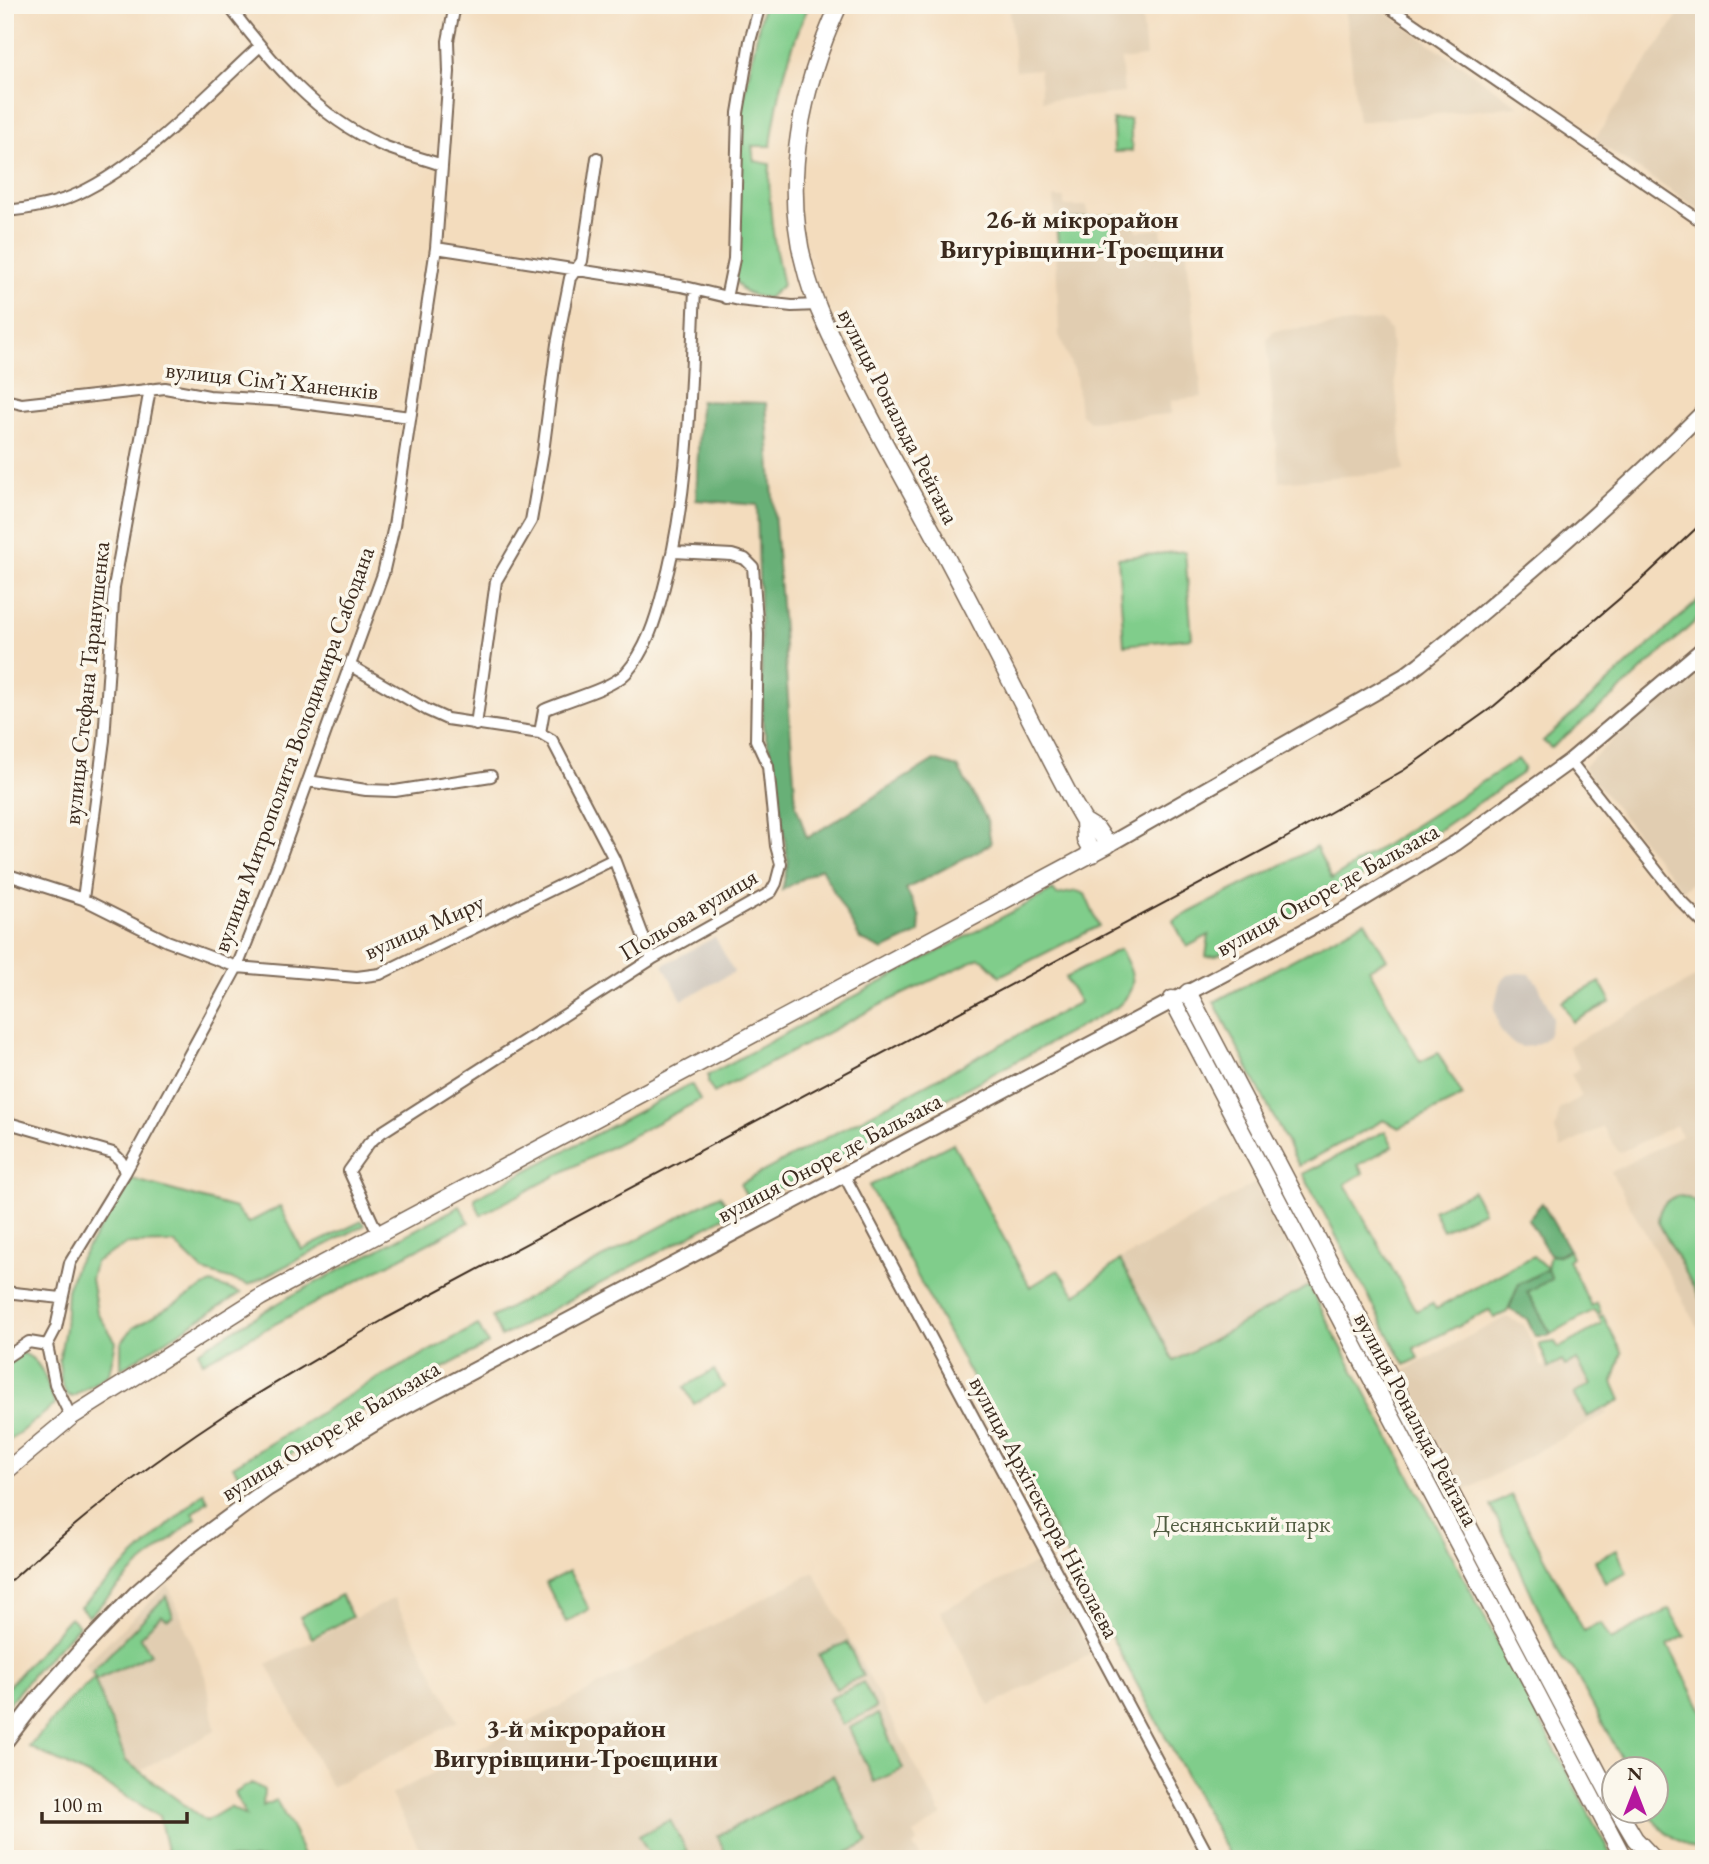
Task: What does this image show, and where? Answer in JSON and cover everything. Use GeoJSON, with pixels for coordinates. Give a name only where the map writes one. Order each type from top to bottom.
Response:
{"type":"FeatureCollection","features":[{"type":"Feature","properties":{"kind":"main road","name":"вулиця Рональда Рейгана"},"geometry":{"type":"LineString","coordinates":[[839,5],[814,67],[799,128],[795,185],[796,219],[804,265],[818,305],[862,404],[936,537],[1017,697],[1084,821],[1085,839],[1093,854]]}},
{"type":"Feature","properties":{"kind":"main road","name":"вулиця Рональда Рейгана"},"geometry":{"type":"LineString","coordinates":[[1084,821],[1099,831],[1108,845]]}},
{"type":"Feature","properties":{"kind":"main road"},"geometry":{"type":"LineString","coordinates":[[5,1472],[71,1417],[261,1297],[1108,845]]}},
{"type":"Feature","properties":{"kind":"main road","name":"вулиця Рональда Рейгана"},"geometry":{"type":"LineString","coordinates":[[1188,992],[1600,1775]]}},
{"type":"Feature","properties":{"kind":"main road","name":"вулиця Рональда Рейгана"},"geometry":{"type":"LineString","coordinates":[[1172,999],[1624,1859]]}},
{"type":"Feature","properties":{"kind":"main road"},"geometry":{"type":"LineString","coordinates":[[1627,1826],[1634,1839],[1654,1859]]}},
{"type":"Feature","properties":{"kind":"street"},"geometry":{"type":"LineString","coordinates":[[228,5],[260,46],[306,95],[340,123],[381,144],[442,165]]}},
{"type":"Feature","properties":{"kind":"street","name":"вулиця Митрополита Володимира Сабодана"},"geometry":{"type":"LineString","coordinates":[[47,1345],[56,1328],[70,1263],[125,1173],[237,967],[351,666],[386,562],[394,526],[436,248],[450,72],[448,41],[455,5]]}},
{"type":"Feature","properties":{"kind":"street"},"geometry":{"type":"LineString","coordinates":[[726,298],[734,259],[738,113],[750,41],[760,5]]}},
{"type":"Feature","properties":{"kind":"street"},"geometry":{"type":"LineString","coordinates":[[1386,5],[1704,223]]}},
{"type":"Feature","properties":{"kind":"street"},"geometry":{"type":"LineString","coordinates":[[5,211],[35,208],[69,197],[105,178],[155,142],[260,46]]}},
{"type":"Feature","properties":{"kind":"street"},"geometry":{"type":"LineString","coordinates":[[476,725],[496,581],[531,521],[557,344],[570,278],[582,261],[597,158]]}},
{"type":"Feature","properties":{"kind":"street"},"geometry":{"type":"LineString","coordinates":[[436,248],[681,286],[726,298],[792,306],[818,305]]}},
{"type":"Feature","properties":{"kind":"street"},"geometry":{"type":"LineString","coordinates":[[540,733],[544,710],[615,681],[626,673],[657,617],[674,552],[686,471],[695,290]]}},
{"type":"Feature","properties":{"kind":"street","name":"вулиця Сімʼї Ханенків"},"geometry":{"type":"LineString","coordinates":[[5,400],[22,404],[165,388],[209,396],[286,401],[410,416]]}},
{"type":"Feature","properties":{"kind":"street","name":"вулиця Стефана Таранушенка"},"geometry":{"type":"LineString","coordinates":[[82,899],[104,740],[114,587],[150,389]]}},
{"type":"Feature","properties":{"kind":"street"},"geometry":{"type":"LineString","coordinates":[[1108,845],[1404,676],[1557,549],[1660,456],[1704,411]]}},
{"type":"Feature","properties":{"kind":"street","name":"Польова вулиця"},"geometry":{"type":"LineString","coordinates":[[378,1234],[349,1171],[369,1143],[382,1132],[652,959],[771,892],[776,883],[781,864],[776,846],[768,766],[756,740],[758,634],[753,567],[745,559],[732,555],[674,552]]}},
{"type":"Feature","properties":{"kind":"street","name":"вулиця Оноре де Бальзака"},"geometry":{"type":"LineString","coordinates":[[5,1742],[37,1700],[135,1594],[188,1547],[256,1497],[382,1419],[1348,908],[1456,843],[1570,761],[1704,648]]}},
{"type":"Feature","properties":{"kind":"street"},"geometry":{"type":"LineString","coordinates":[[351,666],[447,719],[540,733],[552,740],[614,859],[652,959]]}},
{"type":"Feature","properties":{"kind":"street"},"geometry":{"type":"LineString","coordinates":[[1570,761],[1679,899],[1704,924]]}},
{"type":"Feature","properties":{"kind":"street"},"geometry":{"type":"LineString","coordinates":[[308,781],[366,790],[395,790],[491,776]]}},
{"type":"Feature","properties":{"kind":"street","name":"вулиця Миру"},"geometry":{"type":"LineString","coordinates":[[5,874],[82,899],[167,941],[237,967],[345,977],[380,974],[614,859]]}},
{"type":"Feature","properties":{"kind":"street"},"geometry":{"type":"LineString","coordinates":[[5,1122],[113,1153],[121,1161],[125,1173]]}},
{"type":"Feature","properties":{"kind":"street","name":"вулиця Архітектора Ніколаєва"},"geometry":{"type":"LineString","coordinates":[[844,1175],[1210,1859]]}},
{"type":"Feature","properties":{"kind":"street"},"geometry":{"type":"LineString","coordinates":[[5,1292],[61,1298]]}},
{"type":"Feature","properties":{"kind":"street"},"geometry":{"type":"LineString","coordinates":[[5,1358],[29,1342],[47,1345],[55,1384],[71,1417]]}},
{"type":"Feature","properties":{"kind":"shaded area"},"geometry":{"type":"Polygon","coordinates":[[[1009,5],[1141,5],[1146,57],[1121,60],[1124,93],[1042,101],[1039,69],[1016,71],[1009,5]]]}},
{"type":"Feature","properties":{"kind":"shaded area"},"geometry":{"type":"Polygon","coordinates":[[[1345,5],[1375,5],[1519,106],[1358,122],[1345,5]]]}},
{"type":"Feature","properties":{"kind":"shaded area"},"geometry":{"type":"Polygon","coordinates":[[[1685,5],[1704,5],[1704,213],[1594,140],[1685,5]]]}},
{"type":"Feature","properties":{"kind":"shaded area"},"geometry":{"type":"Polygon","coordinates":[[[1054,197],[1064,198],[1064,206],[1087,206],[1088,216],[1121,214],[1122,222],[1136,222],[1137,231],[1161,229],[1162,238],[1185,237],[1202,397],[1171,400],[1171,414],[1089,421],[1080,413],[1076,377],[1059,335],[1054,197]]]}},
{"type":"Feature","properties":{"kind":"shaded area"},"geometry":{"type":"Polygon","coordinates":[[[1381,320],[1390,330],[1404,471],[1279,482],[1267,340],[1273,331],[1381,320]]]}},
{"type":"Feature","properties":{"kind":"shaded area"},"geometry":{"type":"Polygon","coordinates":[[[1698,663],[1704,670],[1704,874],[1682,890],[1583,767],[1698,663]]]}},
{"type":"Feature","properties":{"kind":"shaded area"},"geometry":{"type":"Polygon","coordinates":[[[715,937],[734,972],[682,1000],[663,965],[715,937]]]}},
{"type":"Feature","properties":{"kind":"shaded area"},"geometry":{"type":"Polygon","coordinates":[[[1704,973],[1703,1336],[1611,1172],[1681,1136],[1676,1125],[1619,1153],[1603,1127],[1561,1148],[1555,1130],[1560,1109],[1582,1096],[1571,1074],[1580,1068],[1568,1046],[1704,973]]]}},
{"type":"Feature","properties":{"kind":"shaded area"},"geometry":{"type":"Polygon","coordinates":[[[1530,974],[1538,984],[1553,1018],[1548,1036],[1531,1046],[1521,1047],[1500,1031],[1494,1008],[1500,983],[1508,975],[1530,974]]]}},
{"type":"Feature","properties":{"kind":"shaded area"},"geometry":{"type":"Polygon","coordinates":[[[1255,1183],[1309,1286],[1174,1361],[1120,1260],[1255,1183]]]}},
{"type":"Feature","properties":{"kind":"shaded area"},"geometry":{"type":"Polygon","coordinates":[[[1506,1317],[1524,1325],[1542,1367],[1575,1353],[1608,1413],[1463,1492],[1399,1373],[1506,1317]]]}},
{"type":"Feature","properties":{"kind":"shaded area"},"geometry":{"type":"Polygon","coordinates":[[[1042,1560],[1091,1654],[990,1706],[940,1611],[1042,1560]]]}},
{"type":"Feature","properties":{"kind":"shaded area"},"geometry":{"type":"Polygon","coordinates":[[[814,1572],[942,1816],[914,1834],[918,1842],[913,1846],[922,1859],[425,1859],[391,1795],[814,1572]]]}},
{"type":"Feature","properties":{"kind":"shaded area"},"geometry":{"type":"Polygon","coordinates":[[[168,1584],[207,1681],[215,1731],[140,1771],[126,1761],[85,1664],[168,1584]]]}},
{"type":"Feature","properties":{"kind":"shaded area"},"geometry":{"type":"Polygon","coordinates":[[[394,1598],[458,1721],[331,1787],[267,1664],[394,1598]]]}},
{"type":"Feature","properties":{"kind":"green space"},"geometry":{"type":"Polygon","coordinates":[[[763,5],[809,5],[784,74],[771,146],[752,146],[754,161],[770,164],[772,225],[783,285],[768,298],[747,293],[739,286],[734,276],[741,112],[763,5]]]}},
{"type":"Feature","properties":{"kind":"green space"},"geometry":{"type":"Polygon","coordinates":[[[1130,119],[1132,151],[1114,152],[1113,120],[1130,119]]]}},
{"type":"Feature","properties":{"kind":"green space"},"geometry":{"type":"Polygon","coordinates":[[[1116,215],[1119,246],[1059,252],[1056,221],[1116,215]]]}},
{"type":"Feature","properties":{"kind":"green space"},"geometry":{"type":"Polygon","coordinates":[[[700,401],[766,403],[796,805],[807,838],[934,760],[958,767],[987,820],[991,844],[906,889],[920,917],[919,933],[883,950],[860,939],[821,868],[782,890],[788,863],[774,764],[763,727],[757,505],[696,500],[700,401]]]}},
{"type":"Feature","properties":{"kind":"green space"},"geometry":{"type":"Polygon","coordinates":[[[1185,551],[1192,638],[1124,645],[1118,558],[1185,551]]]}},
{"type":"Feature","properties":{"kind":"green space"},"geometry":{"type":"Polygon","coordinates":[[[1701,598],[1704,610],[1700,617],[1616,694],[1551,748],[1543,741],[1701,598]]]}},
{"type":"Feature","properties":{"kind":"green space"},"geometry":{"type":"Polygon","coordinates":[[[1518,759],[1524,767],[1522,773],[1436,832],[1351,884],[1216,956],[1206,957],[1209,935],[1187,947],[1173,921],[1316,847],[1332,879],[1518,759]]]}},
{"type":"Feature","properties":{"kind":"green space"},"geometry":{"type":"Polygon","coordinates":[[[1053,890],[1057,895],[1077,891],[1085,894],[1099,926],[1000,976],[979,958],[882,1004],[714,1093],[708,1083],[708,1075],[1053,890]]]}},
{"type":"Feature","properties":{"kind":"green space"},"geometry":{"type":"Polygon","coordinates":[[[1365,921],[1387,959],[1369,969],[1420,1062],[1438,1053],[1463,1096],[1399,1128],[1384,1120],[1299,1166],[1214,1002],[1365,921]]]}},
{"type":"Feature","properties":{"kind":"green space"},"geometry":{"type":"Polygon","coordinates":[[[1120,949],[1129,965],[1132,986],[1117,1007],[751,1204],[740,1184],[1080,1002],[1065,978],[1120,949]]]}},
{"type":"Feature","properties":{"kind":"green space"},"geometry":{"type":"Polygon","coordinates":[[[1600,982],[1611,1002],[1573,1022],[1562,1002],[1600,982]]]}},
{"type":"Feature","properties":{"kind":"green space"},"geometry":{"type":"Polygon","coordinates":[[[692,1085],[700,1100],[481,1215],[475,1198],[692,1085]]]}},
{"type":"Feature","properties":{"kind":"green space"},"geometry":{"type":"Polygon","coordinates":[[[1385,1131],[1393,1146],[1358,1165],[1363,1173],[1345,1184],[1416,1311],[1432,1303],[1436,1309],[1533,1256],[1547,1268],[1550,1255],[1557,1256],[1569,1250],[1572,1257],[1568,1260],[1591,1306],[1597,1303],[1601,1313],[1598,1315],[1594,1310],[1551,1334],[1527,1292],[1519,1284],[1507,1312],[1494,1318],[1489,1310],[1414,1348],[1419,1358],[1405,1365],[1303,1174],[1385,1131]]]}},
{"type":"Feature","properties":{"kind":"green space","name":"Деснянський парк"},"geometry":{"type":"Polygon","coordinates":[[[953,1143],[1030,1287],[1058,1270],[1076,1295],[1120,1260],[1174,1361],[1309,1286],[1613,1859],[1231,1859],[869,1186],[953,1143]]]}},
{"type":"Feature","properties":{"kind":"green space"},"geometry":{"type":"Polygon","coordinates":[[[132,1179],[235,1208],[248,1223],[280,1206],[302,1250],[362,1221],[365,1225],[249,1285],[203,1271],[174,1243],[127,1244],[95,1262],[91,1279],[97,1312],[116,1342],[109,1374],[72,1397],[66,1394],[59,1361],[65,1328],[67,1290],[76,1265],[132,1179]]]}},
{"type":"Feature","properties":{"kind":"green space"},"geometry":{"type":"Polygon","coordinates":[[[1473,1191],[1483,1211],[1443,1230],[1433,1210],[1473,1191]]]}},
{"type":"Feature","properties":{"kind":"green space"},"geometry":{"type":"Polygon","coordinates":[[[720,1195],[732,1213],[501,1337],[492,1317],[720,1195]]]}},
{"type":"Feature","properties":{"kind":"green space"},"geometry":{"type":"Polygon","coordinates":[[[1676,1196],[1695,1202],[1704,1220],[1704,1306],[1658,1222],[1662,1206],[1676,1196]]]}},
{"type":"Feature","properties":{"kind":"green space"},"geometry":{"type":"Polygon","coordinates":[[[1542,1203],[1569,1250],[1557,1256],[1550,1255],[1528,1219],[1542,1203]]]}},
{"type":"Feature","properties":{"kind":"green space"},"geometry":{"type":"Polygon","coordinates":[[[460,1206],[469,1222],[203,1362],[198,1351],[287,1298],[460,1206]]]}},
{"type":"Feature","properties":{"kind":"green space"},"geometry":{"type":"Polygon","coordinates":[[[1548,1269],[1552,1279],[1527,1292],[1551,1334],[1535,1336],[1527,1319],[1509,1309],[1519,1284],[1548,1269]]]}},
{"type":"Feature","properties":{"kind":"green space"},"geometry":{"type":"Polygon","coordinates":[[[211,1283],[241,1293],[121,1369],[121,1343],[133,1328],[211,1283]]]}},
{"type":"Feature","properties":{"kind":"green space"},"geometry":{"type":"Polygon","coordinates":[[[1603,1316],[1622,1352],[1613,1382],[1621,1400],[1587,1417],[1574,1394],[1591,1384],[1577,1360],[1565,1366],[1562,1361],[1549,1368],[1539,1344],[1555,1342],[1559,1348],[1602,1324],[1599,1318],[1603,1316]]]}},
{"type":"Feature","properties":{"kind":"green space"},"geometry":{"type":"Polygon","coordinates":[[[478,1325],[488,1344],[351,1417],[244,1483],[233,1466],[369,1383],[478,1325]]]}},
{"type":"Feature","properties":{"kind":"green space"},"geometry":{"type":"Polygon","coordinates":[[[22,1353],[40,1367],[55,1405],[5,1444],[5,1365],[22,1353]]]}},
{"type":"Feature","properties":{"kind":"green space"},"geometry":{"type":"Polygon","coordinates":[[[714,1370],[724,1387],[694,1404],[684,1387],[714,1370]]]}},
{"type":"Feature","properties":{"kind":"green space"},"geometry":{"type":"Polygon","coordinates":[[[204,1492],[208,1501],[193,1513],[196,1518],[137,1568],[89,1616],[80,1607],[204,1492]]]}},
{"type":"Feature","properties":{"kind":"green space"},"geometry":{"type":"Polygon","coordinates":[[[1511,1495],[1584,1631],[1601,1623],[1611,1640],[1669,1609],[1685,1636],[1668,1645],[1704,1714],[1704,1854],[1659,1826],[1670,1826],[1670,1756],[1620,1756],[1573,1669],[1562,1660],[1491,1506],[1511,1495]]]}},
{"type":"Feature","properties":{"kind":"green space"},"geometry":{"type":"Polygon","coordinates":[[[1617,1550],[1627,1573],[1605,1583],[1595,1560],[1617,1550]]]}},
{"type":"Feature","properties":{"kind":"green space"},"geometry":{"type":"Polygon","coordinates":[[[569,1571],[589,1609],[566,1622],[546,1583],[569,1571]]]}},
{"type":"Feature","properties":{"kind":"green space"},"geometry":{"type":"Polygon","coordinates":[[[341,1595],[352,1617],[312,1638],[300,1617],[341,1595]]]}},
{"type":"Feature","properties":{"kind":"green space"},"geometry":{"type":"Polygon","coordinates":[[[166,1596],[173,1616],[168,1619],[161,1615],[140,1637],[151,1654],[96,1680],[92,1672],[166,1596]]]}},
{"type":"Feature","properties":{"kind":"green space"},"geometry":{"type":"Polygon","coordinates":[[[70,1617],[79,1626],[38,1668],[5,1708],[5,1690],[70,1617]]]}},
{"type":"Feature","properties":{"kind":"green space"},"geometry":{"type":"Polygon","coordinates":[[[847,1642],[863,1676],[836,1689],[819,1655],[847,1642]]]}},
{"type":"Feature","properties":{"kind":"green space"},"geometry":{"type":"Polygon","coordinates":[[[94,1678],[126,1761],[206,1821],[230,1807],[246,1816],[235,1793],[252,1783],[264,1790],[263,1806],[276,1800],[294,1832],[304,1859],[169,1859],[159,1816],[100,1781],[29,1747],[67,1703],[94,1678]]]}},
{"type":"Feature","properties":{"kind":"green space"},"geometry":{"type":"Polygon","coordinates":[[[863,1682],[876,1708],[842,1725],[829,1699],[863,1682]]]}},
{"type":"Feature","properties":{"kind":"green space"},"geometry":{"type":"Polygon","coordinates":[[[878,1714],[903,1769],[874,1782],[849,1728],[878,1714]]]}},
{"type":"Feature","properties":{"kind":"green space"},"geometry":{"type":"Polygon","coordinates":[[[833,1775],[868,1842],[836,1859],[729,1859],[717,1836],[833,1775]]]}},
{"type":"Feature","properties":{"kind":"green space"},"geometry":{"type":"Polygon","coordinates":[[[670,1820],[687,1851],[672,1859],[652,1859],[639,1836],[670,1820]]]}},
{"type":"Feature","properties":{"kind":"tram line"},"geometry":{"type":"LineString","coordinates":[[5,1586],[90,1513],[212,1423],[385,1319],[1282,840],[1404,770],[1494,706],[1639,582],[1704,521]]}},
{"type":"Feature","properties":{"kind":"district","name":"26-й мікрорайон Вигурівщини-Троєщини"},"geometry":{"type":"Point","coordinates":[1082,234]}},
{"type":"Feature","properties":{"kind":"district","name":"3-й мікрорайон Вигурівщини-Троєщини"},"geometry":{"type":"Point","coordinates":[576,1743]}}]}
